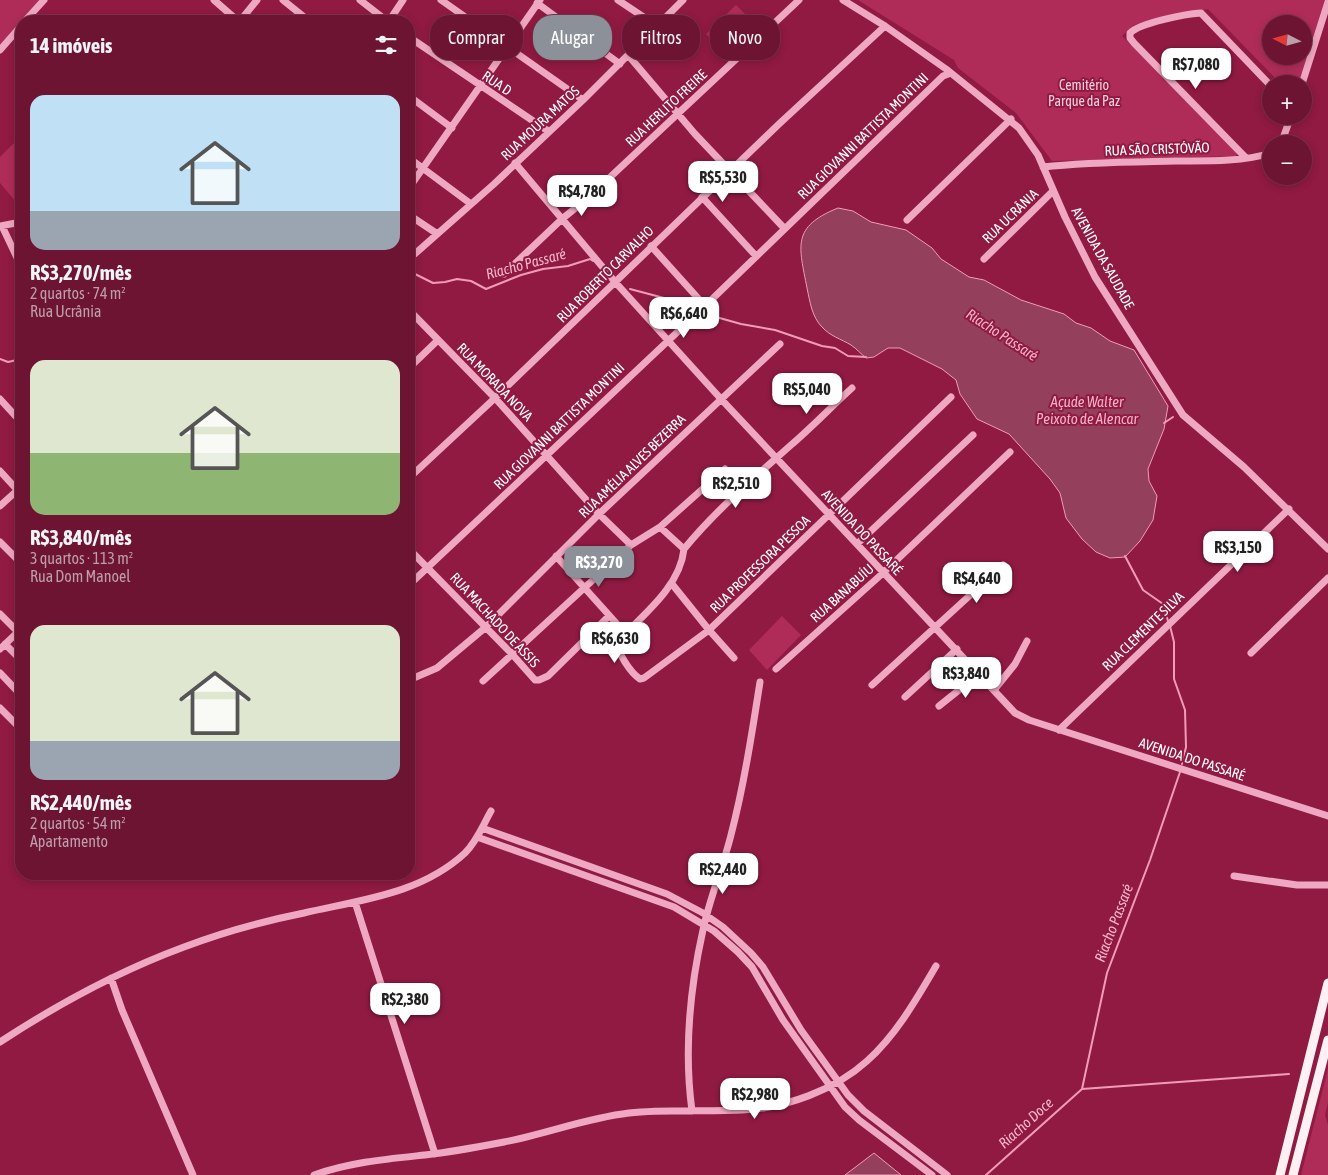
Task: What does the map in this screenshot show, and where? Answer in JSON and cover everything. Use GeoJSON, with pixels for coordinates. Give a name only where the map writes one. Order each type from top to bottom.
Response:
{"type":"FeatureCollection","features":[{"type":"Feature","properties":{"kind":"main road"},"geometry":{"type":"LineString","coordinates":[[1280,1175],[1328,984]]}},
{"type":"Feature","properties":{"kind":"main road"},"geometry":{"type":"LineString","coordinates":[[1293,1175],[1328,1040]]}},
{"type":"Feature","properties":{"kind":"street"},"geometry":{"type":"LineString","coordinates":[[30,15],[44,0]]}},
{"type":"Feature","properties":{"kind":"street"},"geometry":{"type":"LineString","coordinates":[[214,0],[232,15]]}},
{"type":"Feature","properties":{"kind":"street"},"geometry":{"type":"LineString","coordinates":[[244,15],[257,0]]}},
{"type":"Feature","properties":{"kind":"street"},"geometry":{"type":"LineString","coordinates":[[283,0],[302,15]]}},
{"type":"Feature","properties":{"kind":"street"},"geometry":{"type":"LineString","coordinates":[[360,0],[380,15]]}},
{"type":"Feature","properties":{"kind":"street"},"geometry":{"type":"LineString","coordinates":[[392,15],[403,0]]}},
{"type":"Feature","properties":{"kind":"street"},"geometry":{"type":"LineString","coordinates":[[441,0],[462,15]]}},
{"type":"Feature","properties":{"kind":"street"},"geometry":{"type":"LineString","coordinates":[[618,0],[640,15]]}},
{"type":"Feature","properties":{"kind":"street","name":"RUA MOURA MATOS"},"geometry":{"type":"LineString","coordinates":[[668,15],[684,0]]}},
{"type":"Feature","properties":{"kind":"street","name":"RUA HERLITO FREIRE"},"geometry":{"type":"LineString","coordinates":[[504,274],[799,0]]}},
{"type":"Feature","properties":{"kind":"street","name":"AVENIDA DA SAUDADE"},"geometry":{"type":"LineString","coordinates":[[843,0],[885,26],[1011,119],[1030,142],[1095,277],[1183,415],[1244,466],[1328,549]]}},
{"type":"Feature","properties":{"kind":"street"},"geometry":{"type":"LineString","coordinates":[[523,24],[538,2],[620,64]]}},
{"type":"Feature","properties":{"kind":"street"},"geometry":{"type":"LineString","coordinates":[[1305,75],[1328,2]]}},
{"type":"Feature","properties":{"kind":"street"},"geometry":{"type":"LineString","coordinates":[[1246,158],[1138,48],[1130,38],[1130,33],[1146,26],[1201,13],[1262,77]]}},
{"type":"Feature","properties":{"kind":"street","name":"RUA ROBERTO CARVALHO"},"geometry":{"type":"LineString","coordinates":[[415,472],[616,283],[702,197],[885,26]]}},
{"type":"Feature","properties":{"kind":"street"},"geometry":{"type":"LineString","coordinates":[[0,50],[15,33]]}},
{"type":"Feature","properties":{"kind":"street","name":"RUA D"},"geometry":{"type":"LineString","coordinates":[[415,41],[479,87],[548,132]]}},
{"type":"Feature","properties":{"kind":"street"},"geometry":{"type":"LineString","coordinates":[[523,58],[583,100]]}},
{"type":"Feature","properties":{"kind":"street"},"geometry":{"type":"LineString","coordinates":[[415,179],[499,60]]}},
{"type":"Feature","properties":{"kind":"street","name":"RUA MOURA MATOS"},"geometry":{"type":"LineString","coordinates":[[415,253],[471,204],[624,60]]}},
{"type":"Feature","properties":{"kind":"street"},"geometry":{"type":"LineString","coordinates":[[632,60],[678,113],[784,228]]}},
{"type":"Feature","properties":{"kind":"street","name":"RUA GIOVANNI BATTISTA MONTINI"},"geometry":{"type":"LineString","coordinates":[[415,580],[705,306],[947,73]]}},
{"type":"Feature","properties":{"kind":"street"},"geometry":{"type":"LineString","coordinates":[[415,100],[452,128]]}},
{"type":"Feature","properties":{"kind":"street"},"geometry":{"type":"LineString","coordinates":[[907,220],[1011,119]]}},
{"type":"Feature","properties":{"kind":"street","name":"RUA SÃO CRISTÓVÃO"},"geometry":{"type":"LineString","coordinates":[[1043,167],[1246,158],[1262,155]]}},
{"type":"Feature","properties":{"kind":"street"},"geometry":{"type":"LineString","coordinates":[[415,163],[471,204]]}},
{"type":"Feature","properties":{"kind":"street","name":"AVENIDA DO PASSARÉ"},"geometry":{"type":"LineString","coordinates":[[515,163],[616,283],[667,340],[830,514],[882,573],[1015,713],[1059,730],[1328,816]]}},
{"type":"Feature","properties":{"kind":"street","name":"RUA UCRÂNIA"},"geometry":{"type":"LineString","coordinates":[[984,259],[1053,191]]}},
{"type":"Feature","properties":{"kind":"street"},"geometry":{"type":"LineString","coordinates":[[702,197],[756,256]]}},
{"type":"Feature","properties":{"kind":"street"},"geometry":{"type":"LineString","coordinates":[[415,219],[436,233]]}},
{"type":"Feature","properties":{"kind":"street"},"geometry":{"type":"LineString","coordinates":[[15,223],[1,226],[15,254]]}},
{"type":"Feature","properties":{"kind":"street"},"geometry":{"type":"LineString","coordinates":[[651,246],[705,306]]}},
{"type":"Feature","properties":{"kind":"street","name":"RUA MORADA NOVA"},"geometry":{"type":"LineString","coordinates":[[415,317],[495,398],[546,456],[631,545]]}},
{"type":"Feature","properties":{"kind":"street"},"geometry":{"type":"LineString","coordinates":[[415,362],[437,341]]}},
{"type":"Feature","properties":{"kind":"street","name":"RUA AMÉLIA ALVES BEZERRA"},"geometry":{"type":"LineString","coordinates":[[415,677],[437,668],[486,627],[556,556],[780,344]]}},
{"type":"Feature","properties":{"kind":"street"},"geometry":{"type":"LineString","coordinates":[[556,556],[625,633],[672,584],[682,560],[684,549],[716,512],[852,388]]}},
{"type":"Feature","properties":{"kind":"street","name":"RUA PROFESSORA PESSOA"},"geometry":{"type":"LineString","coordinates":[[625,633],[618,641],[617,647],[636,676],[640,679],[644,678],[709,630],[951,397]]}},
{"type":"Feature","properties":{"kind":"street"},"geometry":{"type":"LineString","coordinates":[[0,399],[15,415]]}},
{"type":"Feature","properties":{"kind":"street"},"geometry":{"type":"LineString","coordinates":[[857,544],[973,435]]}},
{"type":"Feature","properties":{"kind":"street","name":"RUA BANABUÍU"},"geometry":{"type":"LineString","coordinates":[[776,669],[882,573],[1010,452]]}},
{"type":"Feature","properties":{"kind":"street"},"geometry":{"type":"LineString","coordinates":[[483,681],[631,545],[660,527],[725,469]]}},
{"type":"Feature","properties":{"kind":"street"},"geometry":{"type":"LineString","coordinates":[[0,471],[15,485]]}},
{"type":"Feature","properties":{"kind":"street"},"geometry":{"type":"LineString","coordinates":[[0,506],[15,494]]}},
{"type":"Feature","properties":{"kind":"street","name":"RUA CLEMENTE SILVA"},"geometry":{"type":"LineString","coordinates":[[1059,730],[1289,510]]}},
{"type":"Feature","properties":{"kind":"street"},"geometry":{"type":"LineString","coordinates":[[660,527],[684,549]]}},
{"type":"Feature","properties":{"kind":"street"},"geometry":{"type":"LineString","coordinates":[[0,542],[15,557]]}},
{"type":"Feature","properties":{"kind":"street","name":"RUA MACHADO DE ASSIS"},"geometry":{"type":"LineString","coordinates":[[415,555],[512,654],[532,678],[540,680],[548,676],[609,616]]}},
{"type":"Feature","properties":{"kind":"street"},"geometry":{"type":"LineString","coordinates":[[872,685],[1003,565]]}},
{"type":"Feature","properties":{"kind":"street"},"geometry":{"type":"LineString","coordinates":[[1251,653],[1328,578]]}},
{"type":"Feature","properties":{"kind":"street"},"geometry":{"type":"LineString","coordinates":[[672,584],[734,658]]}},
{"type":"Feature","properties":{"kind":"street"},"geometry":{"type":"LineString","coordinates":[[0,614],[15,627]]}},
{"type":"Feature","properties":{"kind":"street"},"geometry":{"type":"LineString","coordinates":[[15,635],[3,646],[15,655]]}},
{"type":"Feature","properties":{"kind":"street"},"geometry":{"type":"LineString","coordinates":[[994,690],[1015,664],[1027,641]]}},
{"type":"Feature","properties":{"kind":"street"},"geometry":{"type":"LineString","coordinates":[[905,697],[957,650]]}},
{"type":"Feature","properties":{"kind":"street"},"geometry":{"type":"LineString","coordinates":[[0,673],[15,689]]}},
{"type":"Feature","properties":{"kind":"street"},"geometry":{"type":"LineString","coordinates":[[939,706],[979,674]]}},
{"type":"Feature","properties":{"kind":"street"},"geometry":{"type":"LineString","coordinates":[[692,1111],[689,1036],[694,976],[706,915],[738,809],[753,732],[760,682]]}},
{"type":"Feature","properties":{"kind":"street"},"geometry":{"type":"LineString","coordinates":[[0,708],[15,723]]}},
{"type":"Feature","properties":{"kind":"street"},"geometry":{"type":"LineString","coordinates":[[0,1042],[43,1014],[111,978],[185,946],[282,918],[390,893],[433,877],[466,852],[477,838],[491,811]]}},
{"type":"Feature","properties":{"kind":"street"},"geometry":{"type":"LineString","coordinates":[[482,828],[667,894],[706,915],[739,941],[763,966],[801,1030],[838,1081],[864,1112],[946,1175]]}},
{"type":"Feature","properties":{"kind":"street"},"geometry":{"type":"LineString","coordinates":[[477,838],[660,902],[704,925],[738,952],[752,967],[783,1020],[845,1107],[859,1120],[932,1175]]}},
{"type":"Feature","properties":{"kind":"street"},"geometry":{"type":"LineString","coordinates":[[1234,876],[1297,885],[1328,884]]}},
{"type":"Feature","properties":{"kind":"street"},"geometry":{"type":"LineString","coordinates":[[355,902],[435,1154]]}},
{"type":"Feature","properties":{"kind":"street"},"geometry":{"type":"LineString","coordinates":[[314,1175],[369,1160],[435,1154],[504,1142],[605,1116],[631,1113],[745,1110],[796,1100],[829,1086],[868,1061],[894,1031],[916,1000],[936,966]]}},
{"type":"Feature","properties":{"kind":"street"},"geometry":{"type":"LineString","coordinates":[[111,978],[122,1010],[193,1175]]}},
{"type":"Feature","properties":{"kind":"green space"},"geometry":{"type":"Polygon","coordinates":[[[0,0],[40,0],[27,15],[15,15],[15,28],[0,45],[0,0]]]}},
{"type":"Feature","properties":{"kind":"green space","name":"Cemitério Parque da Paz"},"geometry":{"type":"Polygon","coordinates":[[[858,0],[1326,0],[1312,45],[1312,15],[1262,15],[1262,64],[1208,9],[1134,25],[1122,36],[1238,151],[1236,156],[1052,161],[1016,113],[958,68],[954,60],[858,0]]]}},
{"type":"Feature","properties":{"kind":"green space"},"geometry":{"type":"Polygon","coordinates":[[[736,5],[746,15],[726,15],[736,5]]]}},
{"type":"Feature","properties":{"kind":"green space"},"geometry":{"type":"Polygon","coordinates":[[[710,30],[710,38],[706,34],[710,30]]]}},
{"type":"Feature","properties":{"kind":"green space","name":"Cemitério Parque da Paz"},"geometry":{"type":"Polygon","coordinates":[[[1263,65],[1306,65],[1303,75],[1272,75],[1263,65]]]}},
{"type":"Feature","properties":{"kind":"green space"},"geometry":{"type":"Polygon","coordinates":[[[15,142],[15,201],[0,183],[0,157],[15,142]]]}},
{"type":"Feature","properties":{"kind":"green space"},"geometry":{"type":"Polygon","coordinates":[[[782,616],[801,635],[767,670],[749,650],[782,616]]]}},
{"type":"Feature","properties":{"kind":"green space"},"geometry":{"type":"Polygon","coordinates":[[[1328,1069],[1328,1102],[1325,1115],[1328,1125],[1328,1175],[1301,1175],[1328,1069]]]}},
{"type":"Feature","properties":{"kind":"water","name":"Açude Walter Peixoto de Alencar"},"geometry":{"type":"Polygon","coordinates":[[[838,208],[853,211],[871,222],[906,230],[932,248],[941,259],[969,277],[984,280],[1021,300],[1064,314],[1076,323],[1091,328],[1110,341],[1134,350],[1168,406],[1164,429],[1148,469],[1149,481],[1157,496],[1153,520],[1140,541],[1125,557],[1110,558],[1096,552],[1082,539],[1066,518],[1060,493],[1050,479],[1009,434],[977,419],[960,394],[956,380],[942,369],[900,348],[888,348],[874,357],[866,358],[851,345],[828,333],[819,323],[812,309],[807,288],[802,260],[802,239],[805,231],[812,223],[838,208]]]}},
{"type":"Feature","properties":{"kind":"water"},"geometry":{"type":"Polygon","coordinates":[[[874,1153],[901,1175],[845,1175],[874,1153]]]}},
{"type":"Feature","properties":{"kind":"waterway","name":"Riacho Passaré"},"geometry":{"type":"LineString","coordinates":[[415,274],[433,283],[457,279],[471,281],[486,289],[521,275],[543,269],[568,266],[590,259],[593,261]]}},
{"type":"Feature","properties":{"kind":"waterway","name":"Riacho Passaré"},"geometry":{"type":"LineString","coordinates":[[630,289],[683,303],[694,310]]}},
{"type":"Feature","properties":{"kind":"waterway","name":"Riacho Passaré"},"geometry":{"type":"LineString","coordinates":[[709,315],[741,324],[775,330],[822,346],[835,348],[848,356],[866,357]]}},
{"type":"Feature","properties":{"kind":"waterway","name":"Riacho Passaré"},"geometry":{"type":"LineString","coordinates":[[0,359],[8,362],[15,360]]}},
{"type":"Feature","properties":{"kind":"waterway"},"geometry":{"type":"LineString","coordinates":[[1164,423],[1173,417]]}},
{"type":"Feature","properties":{"kind":"waterway","name":"Riacho Passaré"},"geometry":{"type":"LineString","coordinates":[[1125,556],[1143,590],[1163,604],[1168,621]]}},
{"type":"Feature","properties":{"kind":"waterway","name":"Riacho Passaré"},"geometry":{"type":"LineString","coordinates":[[1170,626],[1174,642],[1174,679],[1185,710],[1186,747],[1182,764]]}},
{"type":"Feature","properties":{"kind":"waterway","name":"Riacho Passaré"},"geometry":{"type":"LineString","coordinates":[[1082,1089],[1107,973],[1150,860],[1180,772]]}},
{"type":"Feature","properties":{"kind":"waterway"},"geometry":{"type":"LineString","coordinates":[[1082,1089],[1289,1074]]}},
{"type":"Feature","properties":{"kind":"waterway","name":"Riacho Doce"},"geometry":{"type":"LineString","coordinates":[[986,1175],[1082,1089]]}}]}
